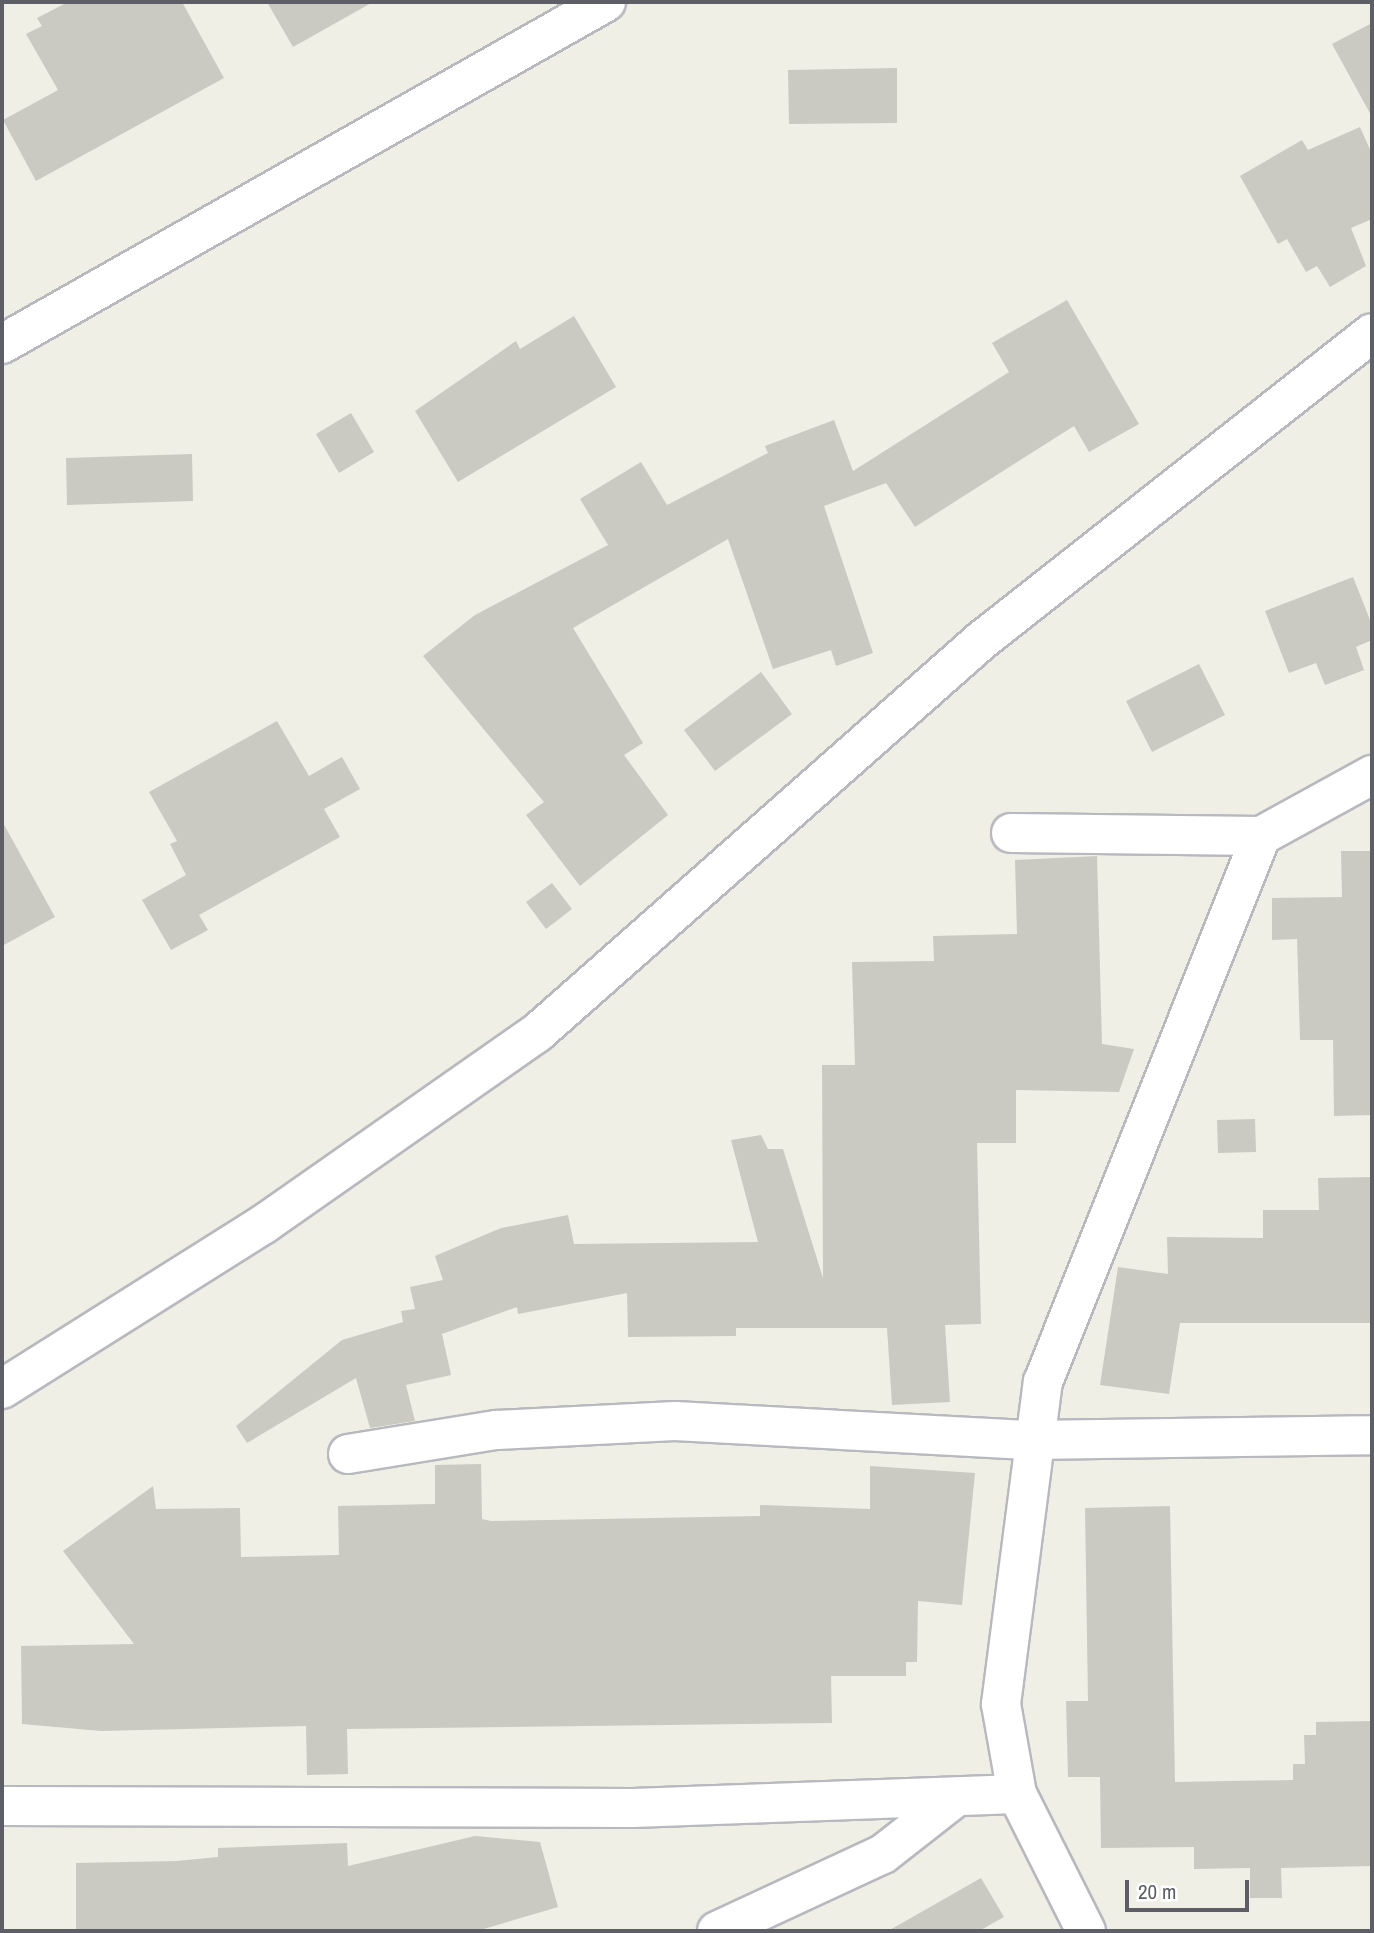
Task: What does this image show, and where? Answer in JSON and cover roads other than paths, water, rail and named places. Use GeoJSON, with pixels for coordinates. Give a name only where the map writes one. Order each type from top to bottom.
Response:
{"type":"FeatureCollection","features":[{"type":"Feature","properties":{"kind":"street"},"geometry":{"type":"LineString","coordinates":[[2,344],[606,2]]}},
{"type":"Feature","properties":{"kind":"street"},"geometry":{"type":"LineString","coordinates":[[2,1389],[264,1224],[537,1033],[982,640],[1372,333]]}},
{"type":"Feature","properties":{"kind":"street"},"geometry":{"type":"LineString","coordinates":[[1011,833],[1261,836],[1372,775]]}},
{"type":"Feature","properties":{"kind":"street"},"geometry":{"type":"LineString","coordinates":[[1086,1931],[1017,1794],[1000,1704],[1031,1440],[1043,1382],[1261,836]]}},
{"type":"Feature","properties":{"kind":"street"},"geometry":{"type":"LineString","coordinates":[[348,1454],[497,1430],[675,1421],[1031,1440],[1372,1435]]}},
{"type":"Feature","properties":{"kind":"street"},"geometry":{"type":"LineString","coordinates":[[2,1806],[633,1808],[1017,1794]]}},
{"type":"Feature","properties":{"kind":"street"},"geometry":{"type":"LineString","coordinates":[[717,1931],[883,1854],[956,1797]]}}]}
